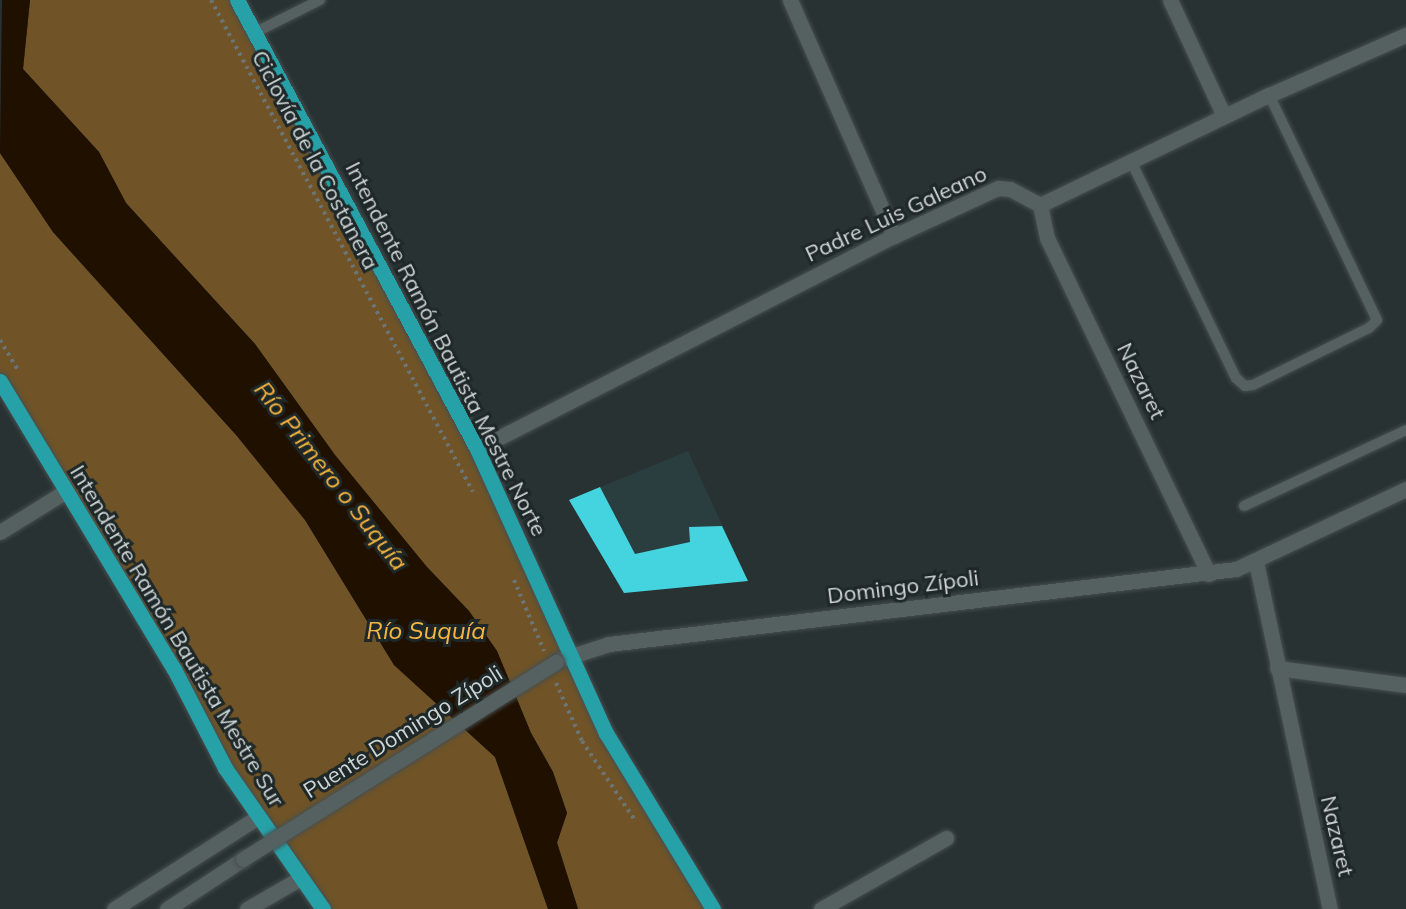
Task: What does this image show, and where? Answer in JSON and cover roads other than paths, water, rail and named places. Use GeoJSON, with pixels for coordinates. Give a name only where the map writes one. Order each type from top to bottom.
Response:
{"type":"FeatureCollection","features":[{"type":"Feature","properties":{"kind":"main road","name":"Intendente Ramón Bautista Mestre Norte"},"geometry":{"type":"LineString","coordinates":[[237,0],[477,449],[606,733],[713,909]]}},
{"type":"Feature","properties":{"kind":"main road","name":"Intendente Ramón Bautista Mestre Sur"},"geometry":{"type":"LineString","coordinates":[[0,381],[174,669],[225,768],[299,879],[323,909]]}},
{"type":"Feature","properties":{"kind":"street"},"geometry":{"type":"LineString","coordinates":[[790,0],[894,236]]}},
{"type":"Feature","properties":{"kind":"street"},"geometry":{"type":"LineString","coordinates":[[1170,0],[1224,117]]}},
{"type":"Feature","properties":{"kind":"street"},"geometry":{"type":"LineString","coordinates":[[1040,205],[1269,95],[1406,35]]}},
{"type":"Feature","properties":{"kind":"street","name":"Padre Luis Galeano"},"geometry":{"type":"LineString","coordinates":[[477,449],[894,236],[998,188],[1010,189],[1040,205]]}},
{"type":"Feature","properties":{"kind":"street","name":"Nazaret"},"geometry":{"type":"LineString","coordinates":[[1040,205],[1047,238],[1209,574]]}},
{"type":"Feature","properties":{"kind":"street","name":"Domingo Zípoli"},"geometry":{"type":"LineString","coordinates":[[551,660],[609,644],[1209,574],[1256,562],[1406,489]]}},
{"type":"Feature","properties":{"kind":"street"},"geometry":{"type":"LineString","coordinates":[[0,532],[66,491]]}},
{"type":"Feature","properties":{"kind":"street","name":"Nazaret"},"geometry":{"type":"LineString","coordinates":[[1256,562],[1330,909]]}},
{"type":"Feature","properties":{"kind":"street","name":"Puente Domingo Zípoli"},"geometry":{"type":"LineString","coordinates":[[167,909],[551,660]]}},
{"type":"Feature","properties":{"kind":"street"},"geometry":{"type":"LineString","coordinates":[[1277,668],[1406,685]]}},
{"type":"Feature","properties":{"kind":"street"},"geometry":{"type":"LineString","coordinates":[[114,909],[258,817]]}},
{"type":"Feature","properties":{"kind":"street"},"geometry":{"type":"LineString","coordinates":[[821,909],[946,838]]}},
{"type":"Feature","properties":{"kind":"street"},"geometry":{"type":"LineString","coordinates":[[247,909],[299,879]]}},
{"type":"Feature","properties":{"kind":"lane"},"geometry":{"type":"LineString","coordinates":[[254,33],[320,0]]}},
{"type":"Feature","properties":{"kind":"lane"},"geometry":{"type":"LineString","coordinates":[[1131,161],[1236,378],[1245,386],[1253,385],[1369,328],[1377,320],[1269,95]]}},
{"type":"Feature","properties":{"kind":"lane"},"geometry":{"type":"LineString","coordinates":[[1244,506],[1406,430]]}},
{"type":"Feature","properties":{"kind":"water","name":"Río Suquía"},"geometry":{"type":"Polygon","coordinates":[[[2,0],[30,0],[23,69],[99,152],[126,203],[255,344],[335,455],[427,567],[469,611],[497,651],[531,733],[553,772],[567,813],[557,843],[578,909],[548,909],[495,757],[394,665],[305,520],[237,436],[53,232],[0,153],[2,0]]]}},
{"type":"Feature","properties":{"kind":"water label","name":"Río Primero o Suquía"},"geometry":{"type":"Point","coordinates":[331,476]}}]}
